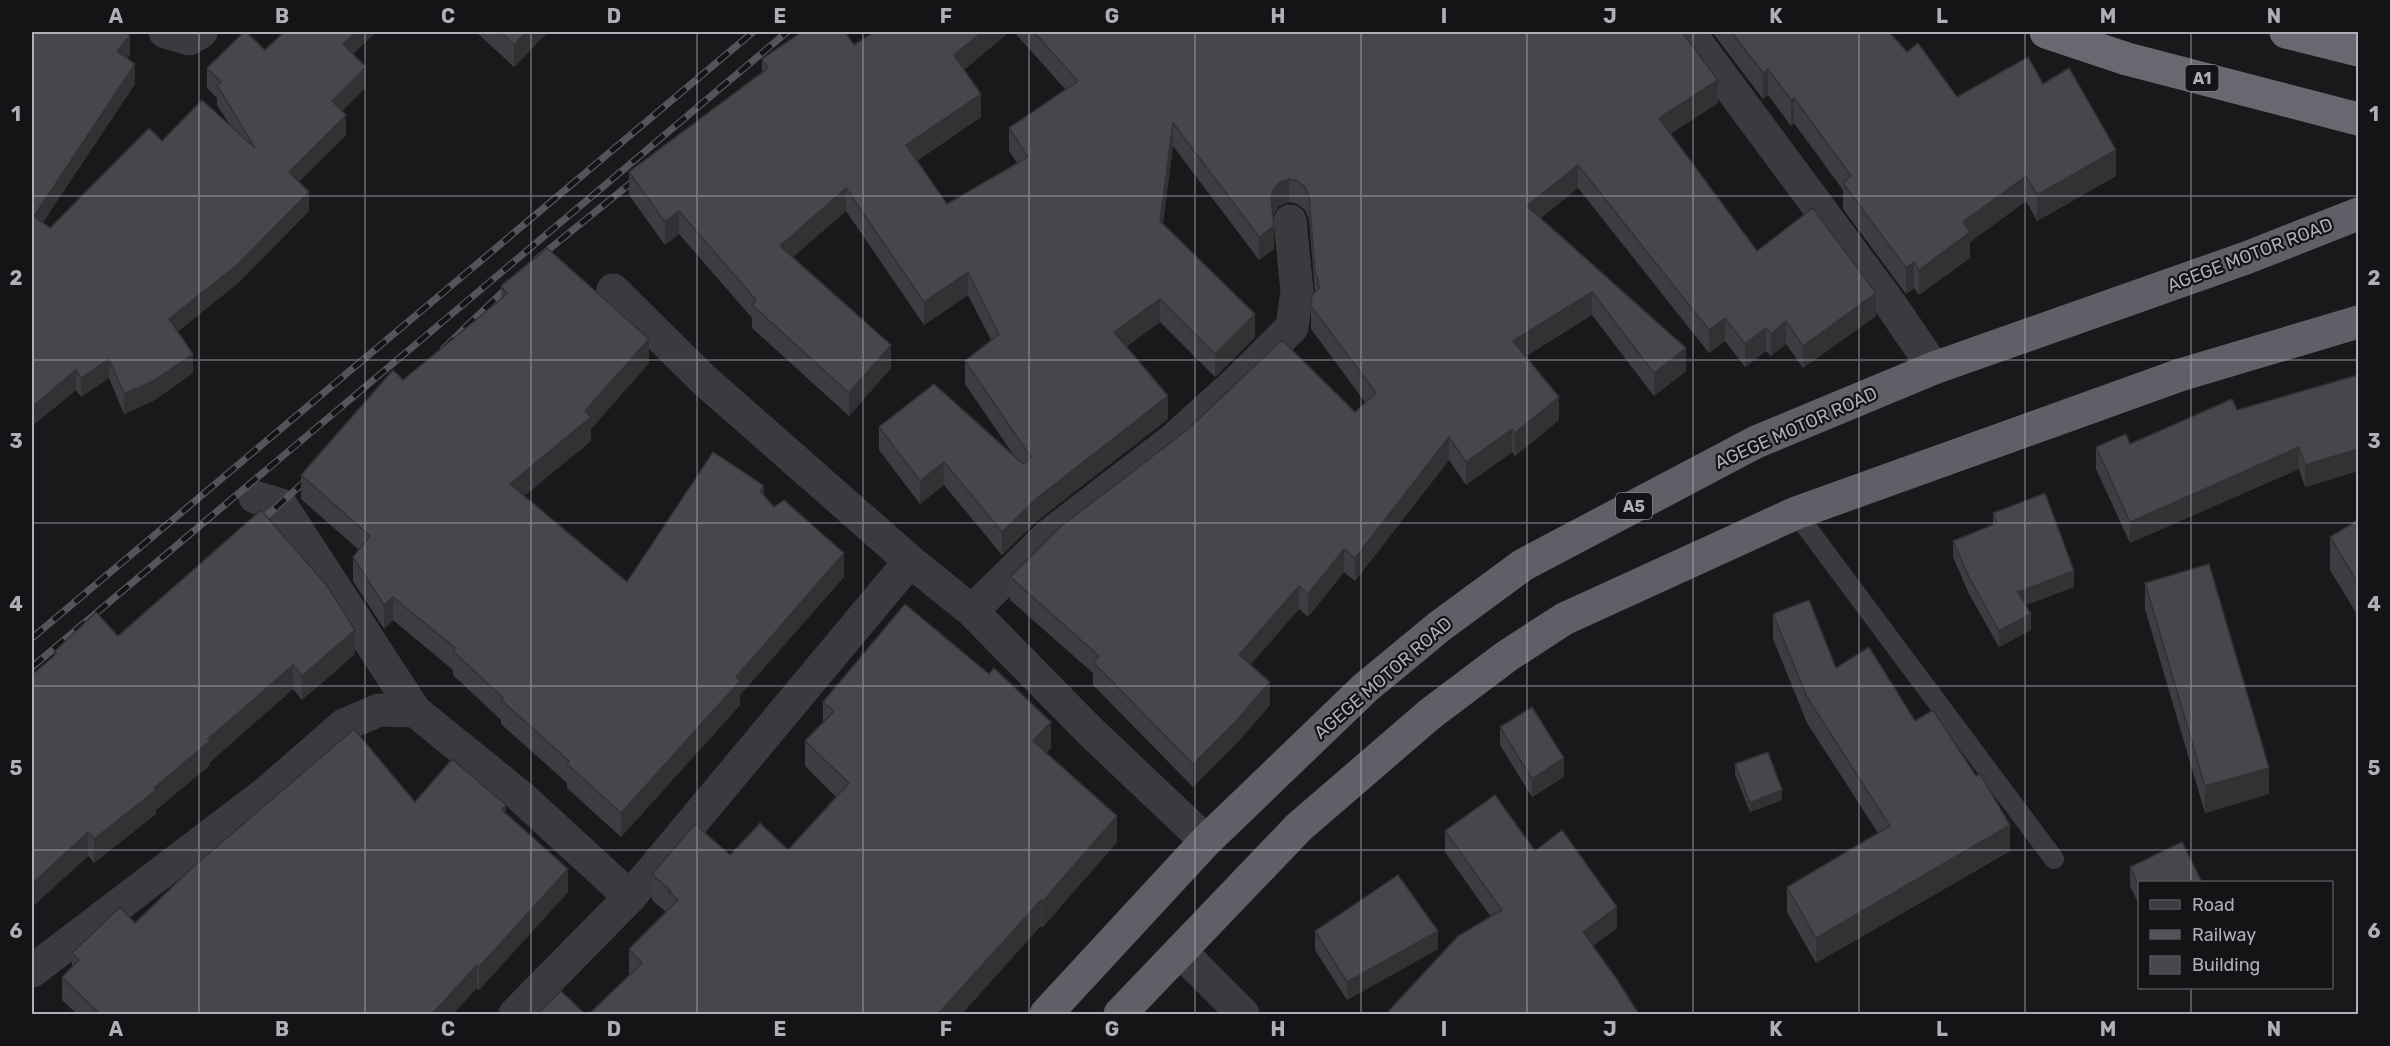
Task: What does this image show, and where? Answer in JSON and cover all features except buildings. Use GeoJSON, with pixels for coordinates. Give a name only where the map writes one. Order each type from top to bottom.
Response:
{"type":"FeatureCollection","features":[{"type":"Feature","properties":{"kind":"highway","name":"A1"},"geometry":{"type":"LineString","coordinates":[[2046,32],[2127,59],[2358,119]]}},
{"type":"Feature","properties":{"kind":"highway"},"geometry":{"type":"LineString","coordinates":[[2286,32],[2358,50]]}},
{"type":"Feature","properties":{"kind":"highway","name":"AGEGE MOTOR ROAD"},"geometry":{"type":"LineString","coordinates":[[1046,1014],[1206,841],[1365,688],[1440,626],[1523,565],[1756,442],[1934,368],[2246,258],[2358,213]]}},
{"type":"Feature","properties":{"kind":"highway"},"geometry":{"type":"LineString","coordinates":[[1120,1014],[1299,827],[1430,714],[1508,656],[1564,619],[1796,513],[2180,375],[2358,322]]}},
{"type":"Feature","properties":{"kind":"street"},"geometry":{"type":"LineString","coordinates":[[165,32],[189,39],[201,32]]}},
{"type":"Feature","properties":{"kind":"street"},"geometry":{"type":"LineString","coordinates":[[1689,32],[1884,296],[1934,368]]}},
{"type":"Feature","properties":{"kind":"street"},"geometry":{"type":"LineString","coordinates":[[972,611],[1048,536],[1174,439],[1237,382],[1292,327],[1297,291],[1290,221]]}},
{"type":"Feature","properties":{"kind":"street"},"geometry":{"type":"LineString","coordinates":[[613,290],[704,380],[910,561],[972,611],[1091,732],[1206,841]]}},
{"type":"Feature","properties":{"kind":"street"},"geometry":{"type":"LineString","coordinates":[[255,497],[281,505],[415,711],[520,796],[630,897]]}},
{"type":"Feature","properties":{"kind":"street"},"geometry":{"type":"LineString","coordinates":[[515,1014],[630,897],[910,561]]}},
{"type":"Feature","properties":{"kind":"street"},"geometry":{"type":"LineString","coordinates":[[32,971],[267,792],[344,725],[379,710],[415,711]]}},
{"type":"Feature","properties":{"kind":"street"},"geometry":{"type":"LineString","coordinates":[[1180,951],[1243,1014]]}},
{"type":"Feature","properties":{"kind":"lane"},"geometry":{"type":"LineString","coordinates":[[1796,513],[2054,859]]}},
{"type":"Feature","properties":{"kind":"railway"},"geometry":{"type":"LineString","coordinates":[[32,638],[753,32]]}},
{"type":"Feature","properties":{"kind":"railway"},"geometry":{"type":"LineString","coordinates":[[32,667],[787,32]]}},
{"type":"Feature","properties":{"kind":"railway"},"geometry":{"type":"LineString","coordinates":[[537,259],[642,174]]}},
{"type":"Feature","properties":{"kind":"railway"},"geometry":{"type":"LineString","coordinates":[[444,348],[513,282]]}},
{"type":"Feature","properties":{"kind":"railway"},"geometry":{"type":"LineString","coordinates":[[254,527],[312,475]]}}]}
